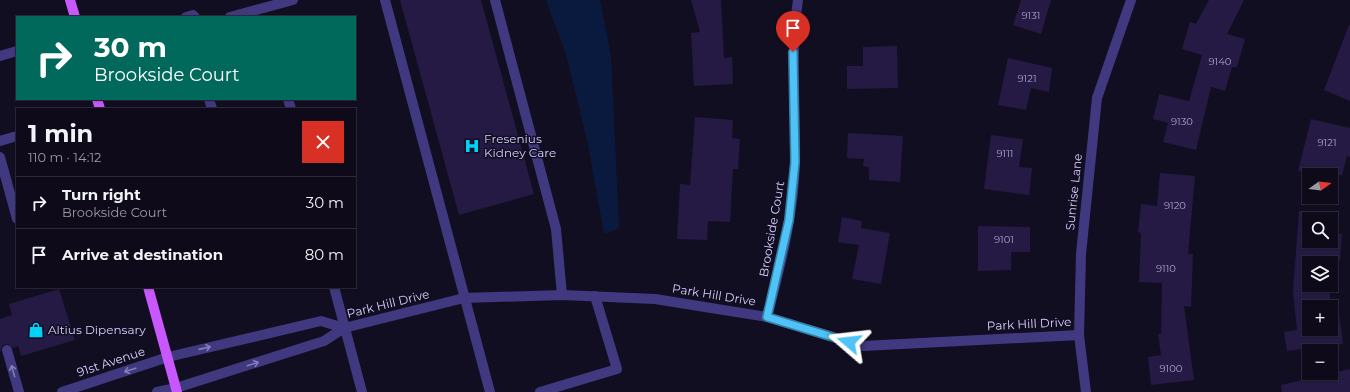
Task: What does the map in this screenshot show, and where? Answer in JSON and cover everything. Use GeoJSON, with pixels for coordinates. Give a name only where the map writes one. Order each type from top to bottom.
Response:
{"type":"FeatureCollection","features":[{"type":"Feature","properties":{"kind":"main road"},"geometry":{"type":"LineString","coordinates":[[70,0],[74,16]]}},
{"type":"Feature","properties":{"kind":"main road"},"geometry":{"type":"LineString","coordinates":[[148,288],[176,390]]}},
{"type":"Feature","properties":{"kind":"street"},"geometry":{"type":"LineString","coordinates":[[234,16],[293,0]]}},
{"type":"Feature","properties":{"kind":"street"},"geometry":{"type":"LineString","coordinates":[[385,0],[490,392]]}},
{"type":"Feature","properties":{"kind":"street"},"geometry":{"type":"LineString","coordinates":[[495,0],[556,229],[562,295]]}},
{"type":"Feature","properties":{"kind":"street","name":"Brookside Court"},"geometry":{"type":"LineString","coordinates":[[767,317],[789,220],[795,162],[793,52],[798,0]]}},
{"type":"Feature","properties":{"kind":"street","name":"Sunrise Lane"},"geometry":{"type":"LineString","coordinates":[[1086,392],[1079,335],[1081,254],[1098,98],[1131,0]]}},
{"type":"Feature","properties":{"kind":"street"},"geometry":{"type":"LineString","coordinates":[[0,56],[16,51]]}},
{"type":"Feature","properties":{"kind":"street"},"geometry":{"type":"LineString","coordinates":[[0,141],[16,136]]}},
{"type":"Feature","properties":{"kind":"street"},"geometry":{"type":"LineString","coordinates":[[0,157],[16,215]]}},
{"type":"Feature","properties":{"kind":"street"},"geometry":{"type":"LineString","coordinates":[[334,288],[362,392]]}},
{"type":"Feature","properties":{"kind":"street","name":"Park Hill Drive"},"geometry":{"type":"LineString","coordinates":[[176,390],[324,341],[344,328],[464,298],[562,295],[655,299],[767,317],[863,346],[1079,335]]}},
{"type":"Feature","properties":{"kind":"street"},"geometry":{"type":"LineString","coordinates":[[540,392],[617,368],[595,296]]}},
{"type":"Feature","properties":{"kind":"street","name":"Park Hill Drive"},"geometry":{"type":"LineString","coordinates":[[168,357],[321,321],[344,328]]}},
{"type":"Feature","properties":{"kind":"street"},"geometry":{"type":"LineString","coordinates":[[7,350],[19,392]]}},
{"type":"Feature","properties":{"kind":"street","name":"91st Avenue"},"geometry":{"type":"LineString","coordinates":[[62,392],[168,357]]}},
{"type":"Feature","properties":{"kind":"street"},"geometry":{"type":"LineString","coordinates":[[157,392],[176,390]]}},
{"type":"Feature","properties":{"kind":"water"},"geometry":{"type":"Polygon","coordinates":[[[546,0],[600,0],[611,56],[619,228],[604,234],[588,144],[566,54],[546,0]]]}},
{"type":"Feature","properties":{"kind":"building"},"geometry":{"type":"Polygon","coordinates":[[[400,0],[481,0],[534,194],[459,215],[400,0]]]}},
{"type":"Feature","properties":{"kind":"building"},"geometry":{"type":"Polygon","coordinates":[[[691,0],[721,0],[724,58],[732,57],[733,84],[694,86],[691,33],[700,32],[691,0]]]}},
{"type":"Feature","properties":{"kind":"building"},"geometry":{"type":"Polygon","coordinates":[[[1021,0],[1051,0],[1041,34],[1013,25],[1021,0]]]}},
{"type":"Feature","properties":{"kind":"building"},"geometry":{"type":"Polygon","coordinates":[[[1209,0],[1244,0],[1227,34],[1245,39],[1237,67],[1232,67],[1225,91],[1211,87],[1196,150],[1163,142],[1168,123],[1153,119],[1159,94],[1189,101],[1202,55],[1182,49],[1190,22],[1196,24],[1209,0]]]}},
{"type":"Feature","properties":{"kind":"building"},"geometry":{"type":"Polygon","coordinates":[[[1350,25],[1350,101],[1324,90],[1350,25]]]}},
{"type":"Feature","properties":{"kind":"building"},"geometry":{"type":"Polygon","coordinates":[[[897,46],[898,88],[847,89],[847,66],[863,66],[863,47],[897,46]]]}},
{"type":"Feature","properties":{"kind":"building"},"geometry":{"type":"Polygon","coordinates":[[[1008,58],[1052,68],[1049,92],[1031,88],[1026,110],[998,105],[1008,58]]]}},
{"type":"Feature","properties":{"kind":"building"},"geometry":{"type":"Polygon","coordinates":[[[695,117],[733,120],[732,138],[740,139],[738,169],[733,169],[730,222],[708,221],[707,240],[677,239],[680,184],[690,185],[695,117]]]}},
{"type":"Feature","properties":{"kind":"building"},"geometry":{"type":"Polygon","coordinates":[[[1311,119],[1350,128],[1350,157],[1347,156],[1342,175],[1338,175],[1338,168],[1302,168],[1302,172],[1298,171],[1311,119]]]}},
{"type":"Feature","properties":{"kind":"building"},"geometry":{"type":"Polygon","coordinates":[[[848,133],[903,136],[900,182],[869,180],[869,167],[863,166],[864,159],[847,158],[848,133]]]}},
{"type":"Feature","properties":{"kind":"building"},"geometry":{"type":"Polygon","coordinates":[[[991,135],[1023,139],[1019,167],[1032,168],[1029,195],[984,189],[991,135]]]}},
{"type":"Feature","properties":{"kind":"building"},"geometry":{"type":"Polygon","coordinates":[[[1160,173],[1195,176],[1188,254],[1193,254],[1191,307],[1184,306],[1194,380],[1151,385],[1148,357],[1161,355],[1158,334],[1161,334],[1162,283],[1139,282],[1141,233],[1138,232],[1141,204],[1157,206],[1160,173]]]}},
{"type":"Feature","properties":{"kind":"building"},"geometry":{"type":"Polygon","coordinates":[[[1299,211],[1329,212],[1302,212],[1302,248],[1338,248],[1338,234],[1342,234],[1340,260],[1338,260],[1338,256],[1302,256],[1302,292],[1330,292],[1330,300],[1302,300],[1302,336],[1338,336],[1338,306],[1343,344],[1302,344],[1302,349],[1287,351],[1284,332],[1297,330],[1293,292],[1299,211]]]}},
{"type":"Feature","properties":{"kind":"building"},"geometry":{"type":"Polygon","coordinates":[[[842,217],[862,221],[861,228],[890,233],[881,284],[852,279],[859,245],[838,242],[842,217]]]}},
{"type":"Feature","properties":{"kind":"building"},"geometry":{"type":"Polygon","coordinates":[[[978,226],[1030,227],[1030,252],[1011,252],[1011,270],[978,271],[978,226]]]}},
{"type":"Feature","properties":{"kind":"building","name":"Altius Dipensary"},"geometry":{"type":"Polygon","coordinates":[[[59,289],[75,340],[21,356],[18,346],[13,348],[8,344],[3,345],[0,352],[0,319],[12,315],[9,304],[59,289]]]}},
{"type":"Feature","properties":{"kind":"building"},"geometry":{"type":"Polygon","coordinates":[[[1350,369],[1350,392],[1282,392],[1281,385],[1303,380],[1338,380],[1338,372],[1350,369]]]}},
{"type":"Feature","properties":{"kind":"place","name":"Fresenius Kidney Care"},"geometry":{"type":"Point","coordinates":[472,146]}},
{"type":"Feature","properties":{"kind":"place","name":"Altius Dipensary"},"geometry":{"type":"Point","coordinates":[36,330]}},
{"type":"Feature","properties":{"kind":"route"},"geometry":{"type":"LineString","coordinates":[[793,52],[795,162],[789,220],[767,317],[849,342]]}}]}
